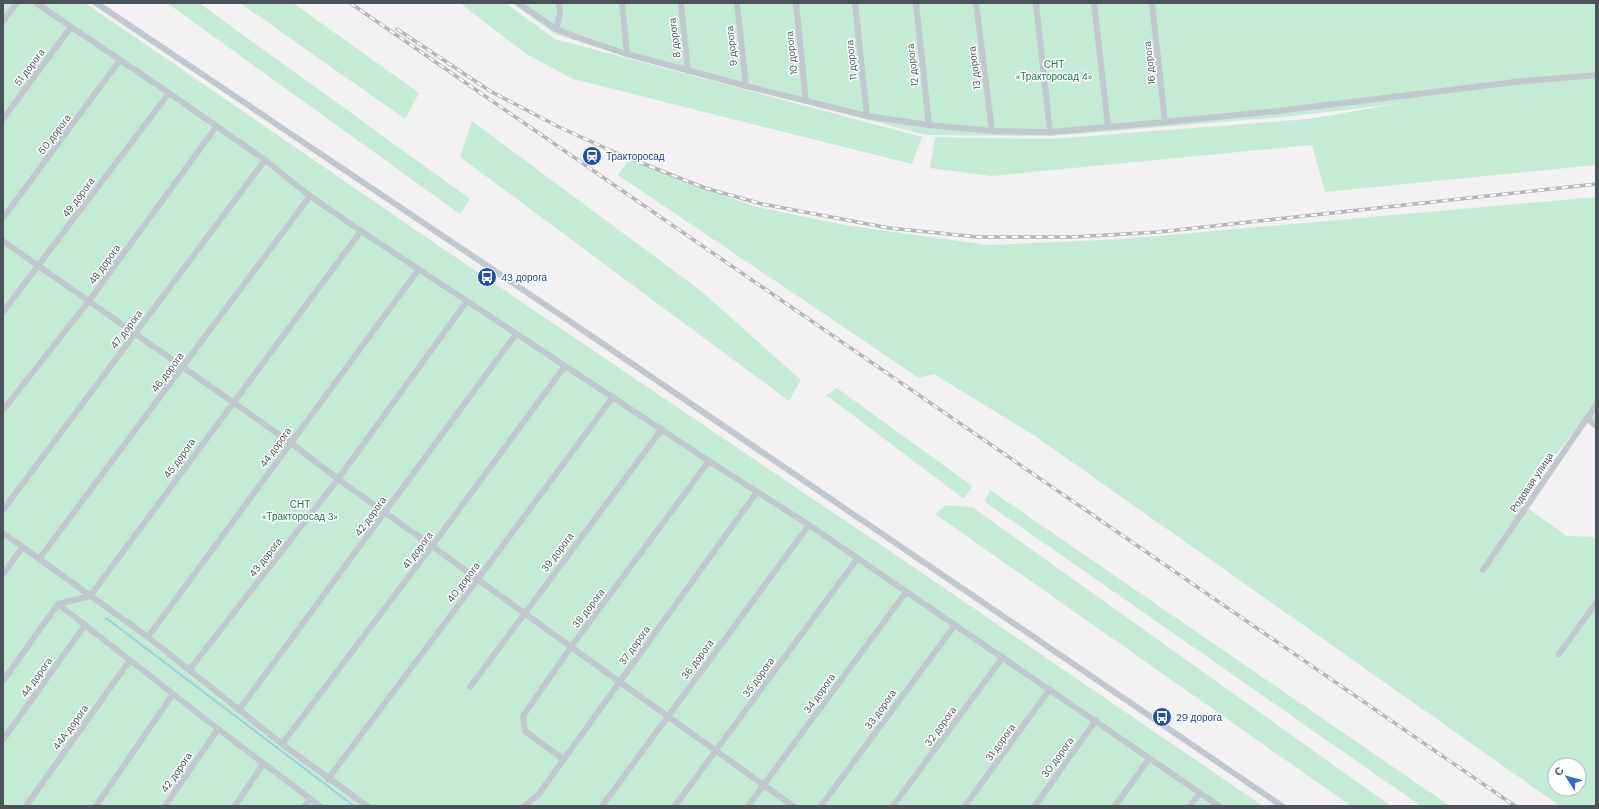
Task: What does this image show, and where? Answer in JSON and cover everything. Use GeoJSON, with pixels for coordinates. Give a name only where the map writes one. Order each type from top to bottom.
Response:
{"type":"FeatureCollection","features":[{"type":"Feature","properties":{"kind":"street"},"geometry":{"type":"LineString","coordinates":[[3,21],[17,3]]}},
{"type":"Feature","properties":{"kind":"street"},"geometry":{"type":"LineString","coordinates":[[36,3],[265,160],[310,196],[361,231],[709,461],[809,525],[1096,720],[1149,759],[1220,806]]}},
{"type":"Feature","properties":{"kind":"street"},"geometry":{"type":"LineString","coordinates":[[96,3],[1282,806]]}},
{"type":"Feature","properties":{"kind":"street"},"geometry":{"type":"LineString","coordinates":[[518,3],[556,29],[627,54],[746,86],[867,116],[929,125],[992,131],[1050,132],[1165,122],[1278,111],[1515,82],[1596,75]]}},
{"type":"Feature","properties":{"kind":"street"},"geometry":{"type":"LineString","coordinates":[[556,29],[560,13],[559,3]]}},
{"type":"Feature","properties":{"kind":"street"},"geometry":{"type":"LineString","coordinates":[[622,3],[627,54]]}},
{"type":"Feature","properties":{"kind":"street","name":"8 дорога"},"geometry":{"type":"LineString","coordinates":[[681,3],[688,70]]}},
{"type":"Feature","properties":{"kind":"street","name":"9 дорога"},"geometry":{"type":"LineString","coordinates":[[737,3],[746,86]]}},
{"type":"Feature","properties":{"kind":"street","name":"10 дорога"},"geometry":{"type":"LineString","coordinates":[[796,3],[806,101]]}},
{"type":"Feature","properties":{"kind":"street","name":"11 дорога"},"geometry":{"type":"LineString","coordinates":[[855,3],[867,116]]}},
{"type":"Feature","properties":{"kind":"street","name":"12 дорога"},"geometry":{"type":"LineString","coordinates":[[916,3],[929,125]]}},
{"type":"Feature","properties":{"kind":"street","name":"13 дорога"},"geometry":{"type":"LineString","coordinates":[[976,3],[992,131]]}},
{"type":"Feature","properties":{"kind":"street"},"geometry":{"type":"LineString","coordinates":[[1036,3],[1050,132]]}},
{"type":"Feature","properties":{"kind":"street"},"geometry":{"type":"LineString","coordinates":[[1094,3],[1108,126]]}},
{"type":"Feature","properties":{"kind":"street","name":"16 дорога"},"geometry":{"type":"LineString","coordinates":[[1152,3],[1165,122]]}},
{"type":"Feature","properties":{"kind":"street","name":"51 дорога"},"geometry":{"type":"LineString","coordinates":[[3,119],[71,27]]}},
{"type":"Feature","properties":{"kind":"street","name":"50 дорога"},"geometry":{"type":"LineString","coordinates":[[3,218],[120,60]]}},
{"type":"Feature","properties":{"kind":"street","name":"49 дорога"},"geometry":{"type":"LineString","coordinates":[[3,312],[169,93]]}},
{"type":"Feature","properties":{"kind":"street","name":"48 дорога"},"geometry":{"type":"LineString","coordinates":[[3,410],[89,301],[216,127]]}},
{"type":"Feature","properties":{"kind":"street","name":"47 дорога"},"geometry":{"type":"LineString","coordinates":[[3,510],[265,160]]}},
{"type":"Feature","properties":{"kind":"street","name":"46 дорога"},"geometry":{"type":"LineString","coordinates":[[38,559],[310,196]]}},
{"type":"Feature","properties":{"kind":"street","name":"45 дорога"},"geometry":{"type":"LineString","coordinates":[[90,596],[361,231]]}},
{"type":"Feature","properties":{"kind":"street"},"geometry":{"type":"LineString","coordinates":[[3,241],[291,443],[338,479],[793,806]]}},
{"type":"Feature","properties":{"kind":"street","name":"44 дорога"},"geometry":{"type":"LineString","coordinates":[[148,637],[419,269]]}},
{"type":"Feature","properties":{"kind":"street","name":"43 дорога"},"geometry":{"type":"LineString","coordinates":[[190,669],[338,479],[467,301]]}},
{"type":"Feature","properties":{"kind":"street","name":"42 дорога"},"geometry":{"type":"LineString","coordinates":[[238,710],[516,334]]}},
{"type":"Feature","properties":{"kind":"street","name":"41 дорога"},"geometry":{"type":"LineString","coordinates":[[282,744],[432,546],[565,366]]}},
{"type":"Feature","properties":{"kind":"street","name":"40 дорога"},"geometry":{"type":"LineString","coordinates":[[328,779],[613,397]]}},
{"type":"Feature","properties":{"kind":"street","name":"Родовая улица"},"geometry":{"type":"LineString","coordinates":[[1483,570],[1596,405]]}},
{"type":"Feature","properties":{"kind":"street"},"geometry":{"type":"LineString","coordinates":[[1587,418],[1596,426]]}},
{"type":"Feature","properties":{"kind":"street","name":"39 дорога"},"geometry":{"type":"LineString","coordinates":[[470,687],[524,612],[662,429]]}},
{"type":"Feature","properties":{"kind":"street","name":"38 дорога"},"geometry":{"type":"LineString","coordinates":[[564,760],[525,731],[523,716],[571,647],[709,461]]}},
{"type":"Feature","properties":{"kind":"street","name":"37 дорога"},"geometry":{"type":"LineString","coordinates":[[524,806],[538,795],[564,760],[757,492]]}},
{"type":"Feature","properties":{"kind":"street","name":"36 дорога"},"geometry":{"type":"LineString","coordinates":[[602,806],[809,525]]}},
{"type":"Feature","properties":{"kind":"street"},"geometry":{"type":"LineString","coordinates":[[4,535],[148,637],[190,669],[238,710],[282,744],[367,806]]}},
{"type":"Feature","properties":{"kind":"street"},"geometry":{"type":"LineString","coordinates":[[3,574],[22,548]]}},
{"type":"Feature","properties":{"kind":"street","name":"35 дорога"},"geometry":{"type":"LineString","coordinates":[[675,806],[857,559]]}},
{"type":"Feature","properties":{"kind":"street","name":"34 дорога"},"geometry":{"type":"LineString","coordinates":[[748,806],[906,592]]}},
{"type":"Feature","properties":{"kind":"street"},"geometry":{"type":"LineString","coordinates":[[3,681],[58,604],[90,596]]}},
{"type":"Feature","properties":{"kind":"street"},"geometry":{"type":"LineString","coordinates":[[1559,654],[1596,603]]}},
{"type":"Feature","properties":{"kind":"street"},"geometry":{"type":"LineString","coordinates":[[58,604],[263,764],[320,806]]}},
{"type":"Feature","properties":{"kind":"street","name":"44 дорога"},"geometry":{"type":"LineString","coordinates":[[3,740],[85,625]]}},
{"type":"Feature","properties":{"kind":"street","name":"33 дорога"},"geometry":{"type":"LineString","coordinates":[[821,806],[955,625]]}},
{"type":"Feature","properties":{"kind":"street","name":"32 дорога"},"geometry":{"type":"LineString","coordinates":[[893,806],[1002,657]]}},
{"type":"Feature","properties":{"kind":"street","name":"44А дорога"},"geometry":{"type":"LineString","coordinates":[[26,806],[130,660]]}},
{"type":"Feature","properties":{"kind":"street","name":"31 дорога"},"geometry":{"type":"LineString","coordinates":[[965,806],[1050,689]]}},
{"type":"Feature","properties":{"kind":"street"},"geometry":{"type":"LineString","coordinates":[[96,806],[173,694]]}},
{"type":"Feature","properties":{"kind":"street","name":"30 дорога"},"geometry":{"type":"LineString","coordinates":[[1034,806],[1096,720]]}},
{"type":"Feature","properties":{"kind":"street","name":"42 дорога"},"geometry":{"type":"LineString","coordinates":[[165,806],[218,729]]}},
{"type":"Feature","properties":{"kind":"street"},"geometry":{"type":"LineString","coordinates":[[1115,806],[1149,759]]}},
{"type":"Feature","properties":{"kind":"street"},"geometry":{"type":"LineString","coordinates":[[234,806],[263,764]]}},
{"type":"Feature","properties":{"kind":"street"},"geometry":{"type":"LineString","coordinates":[[1190,806],[1200,793]]}},
{"type":"Feature","properties":{"kind":"street"},"geometry":{"type":"LineString","coordinates":[[305,806],[310,799]]}},
{"type":"Feature","properties":{"kind":"green space","name":"СНТ «Тракторосад 3»"},"geometry":{"type":"Polygon","coordinates":[[[3,3],[85,3],[442,248],[1263,806],[3,806],[3,3]]]}},
{"type":"Feature","properties":{"kind":"green space"},"geometry":{"type":"Polygon","coordinates":[[[167,3],[199,3],[470,199],[460,214],[167,3]]]}},
{"type":"Feature","properties":{"kind":"green space"},"geometry":{"type":"Polygon","coordinates":[[[240,3],[293,3],[419,93],[405,119],[240,3]]]}},
{"type":"Feature","properties":{"kind":"green space"},"geometry":{"type":"Polygon","coordinates":[[[460,3],[505,3],[555,39],[922,137],[912,164],[573,79],[526,54],[460,3]]]}},
{"type":"Feature","properties":{"kind":"green space","name":"СНТ «Тракторосад 4»"},"geometry":{"type":"Polygon","coordinates":[[[512,3],[1596,3],[1596,165],[1325,192],[1312,145],[991,176],[930,168],[935,137],[1052,139],[1309,119],[1402,103],[1293,116],[1052,136],[926,135],[621,55],[555,34],[512,3]]]}},
{"type":"Feature","properties":{"kind":"green space"},"geometry":{"type":"Polygon","coordinates":[[[472,121],[701,291],[801,380],[789,401],[460,157],[472,121]]]}},
{"type":"Feature","properties":{"kind":"green space"},"geometry":{"type":"Polygon","coordinates":[[[629,160],[753,206],[844,225],[988,245],[1124,239],[1596,197],[1596,426],[1585,417],[1519,502],[1567,536],[1596,537],[1596,806],[1560,806],[1547,797],[1587,797],[1587,757],[1547,757],[1547,797],[1035,436],[934,374],[919,378],[618,175],[629,160]]]}},
{"type":"Feature","properties":{"kind":"green space"},"geometry":{"type":"Polygon","coordinates":[[[837,388],[972,486],[964,499],[826,395],[837,388]]]}},
{"type":"Feature","properties":{"kind":"green space"},"geometry":{"type":"Polygon","coordinates":[[[990,490],[1450,806],[1421,806],[985,502],[990,490]]]}},
{"type":"Feature","properties":{"kind":"green space"},"geometry":{"type":"Polygon","coordinates":[[[946,505],[972,507],[1391,806],[1351,806],[935,514],[946,505]]]}},
{"type":"Feature","properties":{"kind":"waterway"},"geometry":{"type":"LineString","coordinates":[[106,618],[354,806]]}},
{"type":"Feature","properties":{"kind":"railway"},"geometry":{"type":"LineString","coordinates":[[350,3],[1515,806]]}},
{"type":"Feature","properties":{"kind":"railway"},"geometry":{"type":"LineString","coordinates":[[397,29],[490,91],[559,127],[616,153],[705,188],[762,204],[889,228],[978,237],[1071,237],[1159,232],[1596,184]]}},
{"type":"Feature","properties":{"kind":"place","name":"Тракторосад"},"geometry":{"type":"Point","coordinates":[592,156]}},
{"type":"Feature","properties":{"kind":"place","name":"43 дорога"},"geometry":{"type":"Point","coordinates":[487,277]}},
{"type":"Feature","properties":{"kind":"place","name":"29 дорога"},"geometry":{"type":"Point","coordinates":[1162,717]}}]}
